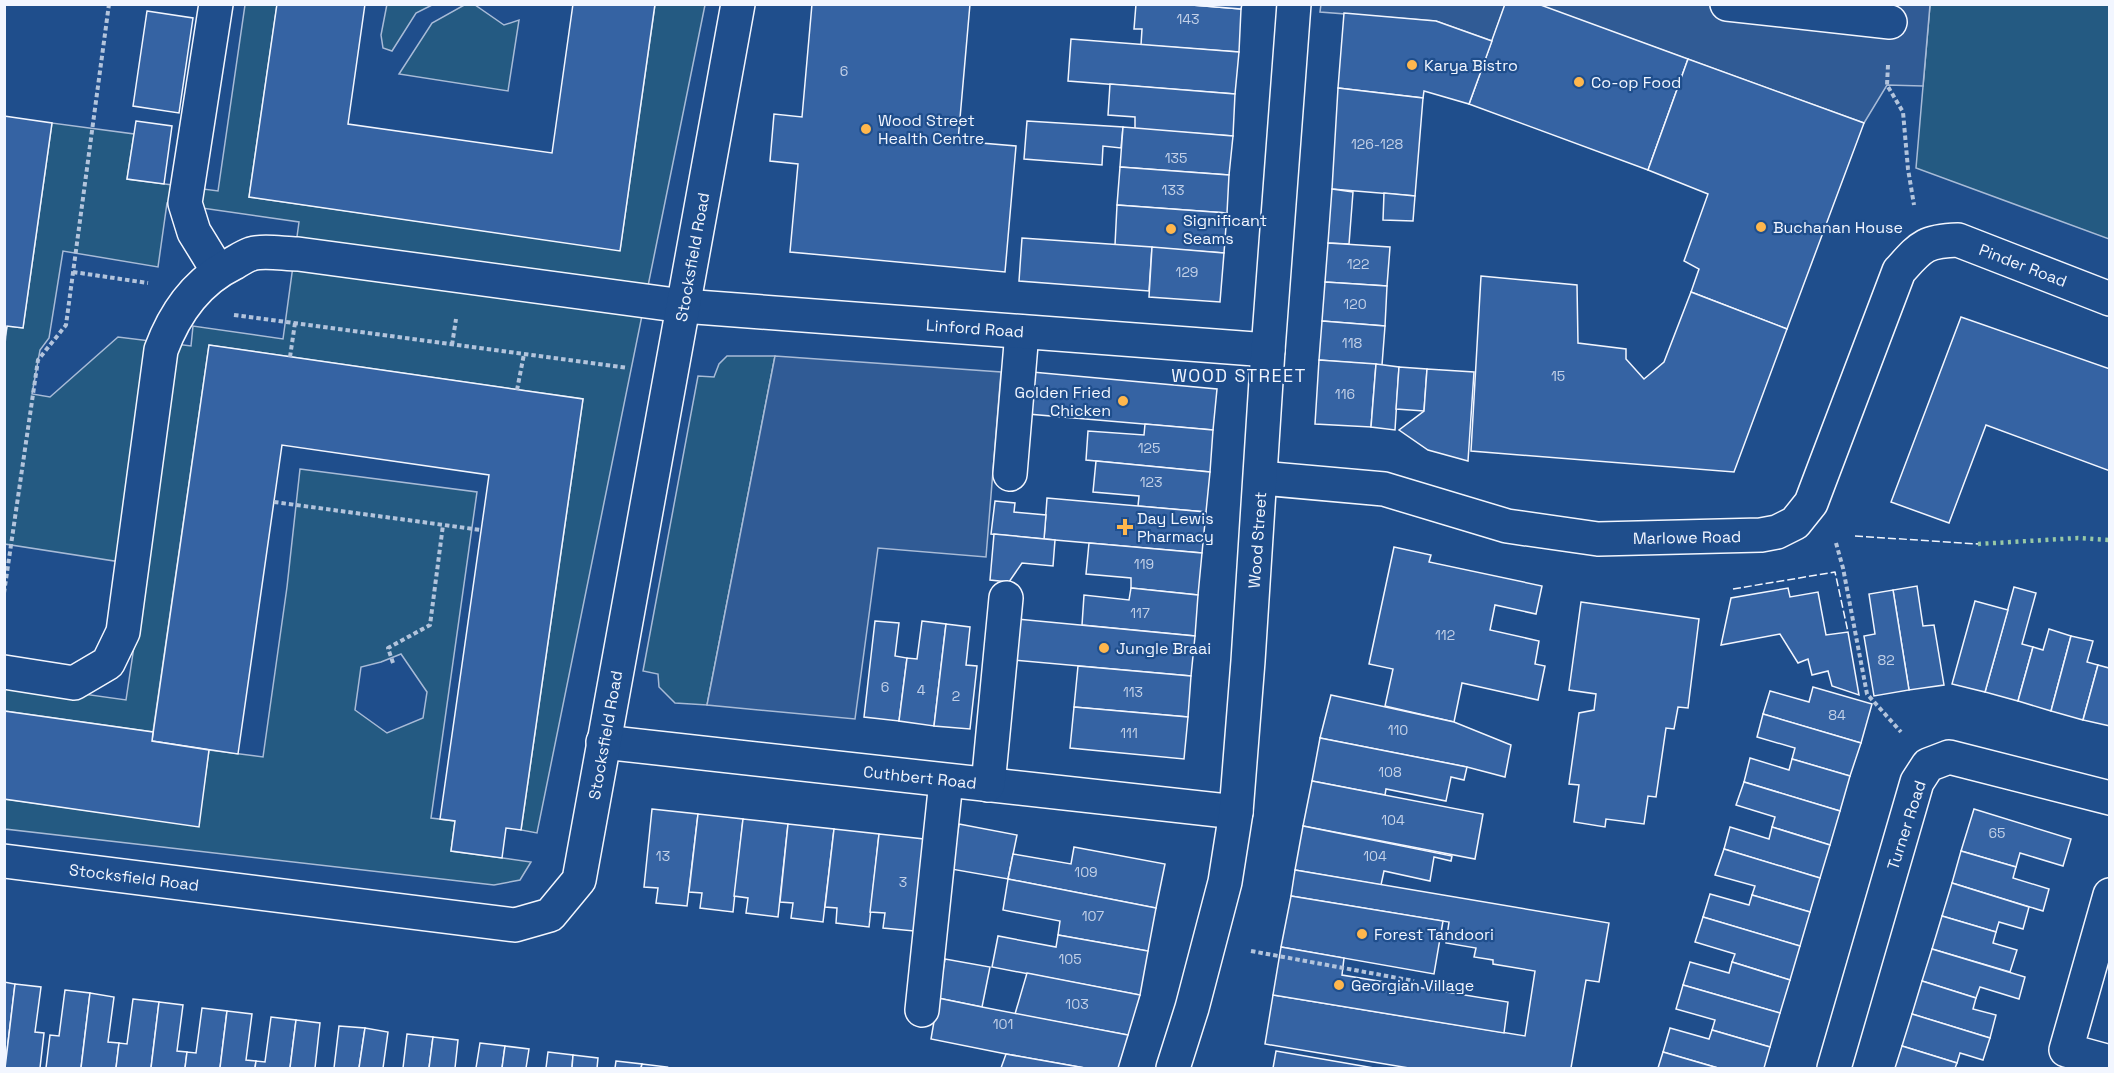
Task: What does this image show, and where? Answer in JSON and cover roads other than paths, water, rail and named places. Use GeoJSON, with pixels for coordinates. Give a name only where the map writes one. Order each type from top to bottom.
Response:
{"type":"FeatureCollection","features":[{"type":"Feature","properties":{"kind":"street"},"geometry":{"type":"LineString","coordinates":[[216,4],[185,202],[194,232],[218,270]]}},
{"type":"Feature","properties":{"kind":"street","name":"Stocksfield Road"},"geometry":{"type":"LineString","coordinates":[[4,861],[515,925],[550,915],[579,880],[738,4]]}},
{"type":"Feature","properties":{"kind":"street","name":"Wood Street"},"geometry":{"type":"LineString","coordinates":[[1173,1068],[1192,1008],[1225,882],[1236,812],[1294,4]]}},
{"type":"Feature","properties":{"kind":"street"},"geometry":{"type":"LineString","coordinates":[[1727,4],[1890,22]]}},
{"type":"Feature","properties":{"kind":"street","name":"Pinder Road"},"geometry":{"type":"LineString","coordinates":[[1929,244],[1958,240],[2109,299]]}},
{"type":"Feature","properties":{"kind":"street","name":"Marlowe Road"},"geometry":{"type":"LineString","coordinates":[[1261,478],[1384,489],[1507,526],[1598,538],[1725,537],[1777,532],[1795,523],[1812,503],[1899,271],[1929,244]]}},
{"type":"Feature","properties":{"kind":"street","name":"Linford Road"},"geometry":{"type":"LineString","coordinates":[[4,672],[74,682],[108,663],[123,632],[161,350],[170,325],[198,288],[218,270],[252,254],[298,254],[683,306],[1268,350]]}},
{"type":"Feature","properties":{"kind":"street"},"geometry":{"type":"LineString","coordinates":[[1010,474],[1022,332]]}},
{"type":"Feature","properties":{"kind":"street"},"geometry":{"type":"LineString","coordinates":[[988,785],[1006,598]]}},
{"type":"Feature","properties":{"kind":"street","name":"Cuthbert Road"},"geometry":{"type":"LineString","coordinates":[[603,742],[1236,812]]}},
{"type":"Feature","properties":{"kind":"street","name":"Turner Road"},"geometry":{"type":"LineString","coordinates":[[1834,1068],[1917,782],[1928,765],[1948,757],[2109,798]]}},
{"type":"Feature","properties":{"kind":"street"},"geometry":{"type":"LineString","coordinates":[[922,1010],[946,781]]}},
{"type":"Feature","properties":{"kind":"street"},"geometry":{"type":"LineString","coordinates":[[2109,895],[2067,1050],[2109,1062]]}},
{"type":"Feature","properties":{"kind":"place","name":"Karya Bistro"},"geometry":{"type":"Point","coordinates":[1412,65]}},
{"type":"Feature","properties":{"kind":"place","name":"Co-op Food"},"geometry":{"type":"Point","coordinates":[1579,82]}},
{"type":"Feature","properties":{"kind":"place","name":"Wood Street Health Centre"},"geometry":{"type":"Point","coordinates":[866,129]}},
{"type":"Feature","properties":{"kind":"place","name":"Buchanan House"},"geometry":{"type":"Point","coordinates":[1761,227]}},
{"type":"Feature","properties":{"kind":"place","name":"Significant Seams"},"geometry":{"type":"Point","coordinates":[1171,229]}},
{"type":"Feature","properties":{"kind":"place","name":"Golden Fried Chicken"},"geometry":{"type":"Point","coordinates":[1123,401]}},
{"type":"Feature","properties":{"kind":"place","name":"Day Lewis Pharmacy"},"geometry":{"type":"Point","coordinates":[1125,527]}},
{"type":"Feature","properties":{"kind":"place","name":"Jungle Braai"},"geometry":{"type":"Point","coordinates":[1104,648]}},
{"type":"Feature","properties":{"kind":"place","name":"Forest Tandoori"},"geometry":{"type":"Point","coordinates":[1362,934]}},
{"type":"Feature","properties":{"kind":"place","name":"Georgian Village"},"geometry":{"type":"Point","coordinates":[1339,985]}},
{"type":"Feature","properties":{"kind":"district","name":"WOOD STREET"},"geometry":{"type":"Point","coordinates":[1239,376]}}]}
